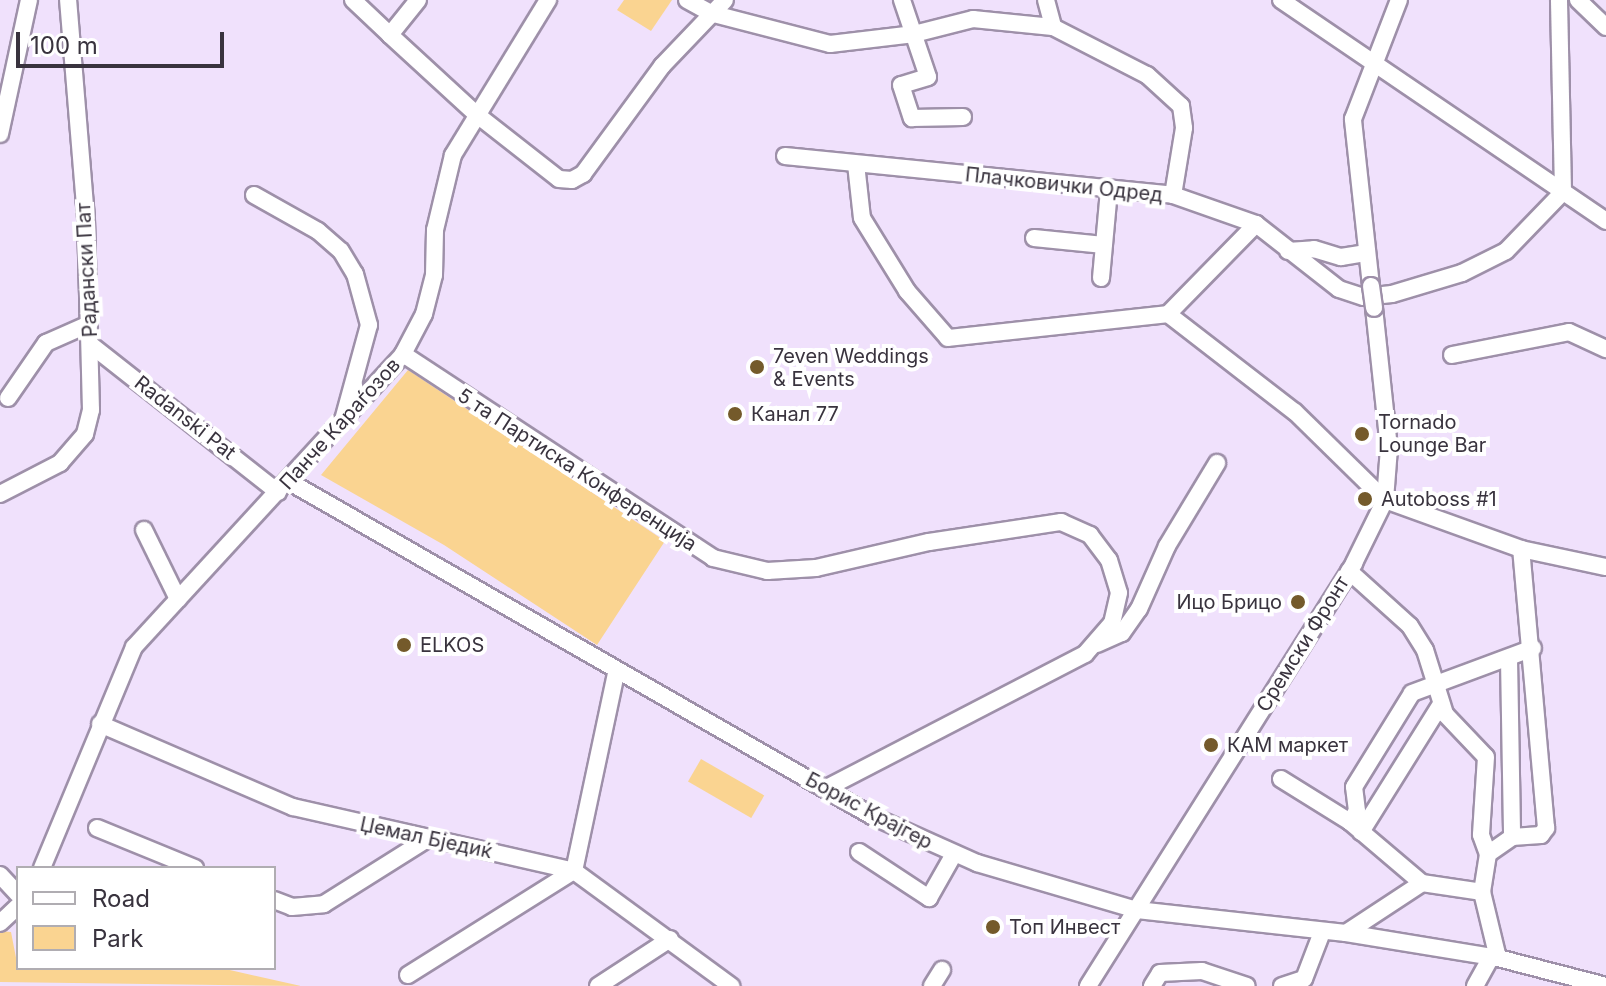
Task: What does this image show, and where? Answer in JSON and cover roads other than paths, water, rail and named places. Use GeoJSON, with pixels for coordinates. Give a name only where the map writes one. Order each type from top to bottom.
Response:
{"type":"FeatureCollection","features":[{"type":"Feature","properties":{"kind":"street"},"geometry":{"type":"LineString","coordinates":[[0,134],[17,67],[17,43],[29,0]]}},
{"type":"Feature","properties":{"kind":"street","name":"Радански Пат"},"geometry":{"type":"LineString","coordinates":[[0,494],[60,463],[85,434],[91,410],[91,345],[68,0]]}},
{"type":"Feature","properties":{"kind":"street"},"geometry":{"type":"LineString","coordinates":[[353,0],[476,114],[559,179],[572,180],[583,174],[662,66],[725,0]]}},
{"type":"Feature","properties":{"kind":"street"},"geometry":{"type":"LineString","coordinates":[[390,35],[418,0]]}},
{"type":"Feature","properties":{"kind":"street","name":"Панче Караѓозов"},"geometry":{"type":"LineString","coordinates":[[43,866],[134,647],[342,424],[403,354],[424,314],[434,275],[442,190],[453,155],[548,0]]}},
{"type":"Feature","properties":{"kind":"street"},"geometry":{"type":"LineString","coordinates":[[687,0],[710,13],[830,44],[914,34],[973,19],[1053,27],[1147,75],[1181,106],[1184,128],[1173,195]]}},
{"type":"Feature","properties":{"kind":"street"},"geometry":{"type":"LineString","coordinates":[[902,0],[928,77],[901,85],[912,118],[963,117]]}},
{"type":"Feature","properties":{"kind":"street"},"geometry":{"type":"LineString","coordinates":[[1046,0],[1053,27]]}},
{"type":"Feature","properties":{"kind":"street"},"geometry":{"type":"LineString","coordinates":[[1288,251],[1301,248],[1341,257],[1367,253],[1353,119],[1399,0]]}},
{"type":"Feature","properties":{"kind":"street"},"geometry":{"type":"LineString","coordinates":[[1559,0],[1563,192]]}},
{"type":"Feature","properties":{"kind":"street"},"geometry":{"type":"LineString","coordinates":[[1578,0],[1606,27]]}},
{"type":"Feature","properties":{"kind":"street"},"geometry":{"type":"LineString","coordinates":[[1286,2],[1606,221]]}},
{"type":"Feature","properties":{"kind":"street"},"geometry":{"type":"LineString","coordinates":[[0,36],[17,43]]}},
{"type":"Feature","properties":{"kind":"street","name":"Плачковички Одред"},"geometry":{"type":"LineString","coordinates":[[785,156],[1173,195],[1256,224],[1288,251],[1352,294],[1378,297],[1410,290],[1506,251],[1563,192]]}},
{"type":"Feature","properties":{"kind":"street"},"geometry":{"type":"LineString","coordinates":[[856,164],[862,218],[907,291],[948,338],[1168,314],[1256,224]]}},
{"type":"Feature","properties":{"kind":"street"},"geometry":{"type":"LineString","coordinates":[[1101,278],[1109,190]]}},
{"type":"Feature","properties":{"kind":"street"},"geometry":{"type":"LineString","coordinates":[[254,195],[318,231],[341,251],[355,274],[369,325],[342,424]]}},
{"type":"Feature","properties":{"kind":"street"},"geometry":{"type":"LineString","coordinates":[[1034,238],[1104,245]]}},
{"type":"Feature","properties":{"kind":"street","name":"Сремски Фронт"},"geometry":{"type":"LineString","coordinates":[[1088,986],[1349,571],[1385,500],[1389,448],[1367,253]]}},
{"type":"Feature","properties":{"kind":"street"},"geometry":{"type":"LineString","coordinates":[[1168,314],[1295,412],[1385,500],[1521,549],[1606,567]]}},
{"type":"Feature","properties":{"kind":"street"},"geometry":{"type":"LineString","coordinates":[[8,398],[46,343],[89,324]]}},
{"type":"Feature","properties":{"kind":"street"},"geometry":{"type":"LineString","coordinates":[[1452,355],[1569,332],[1606,349]]}},
{"type":"Feature","properties":{"kind":"street","name":"Radanski Pat"},"geometry":{"type":"LineString","coordinates":[[91,345],[283,487]]}},
{"type":"Feature","properties":{"kind":"street","name":"5 та Партиска Конференција"},"geometry":{"type":"LineString","coordinates":[[403,354],[713,558],[767,571],[816,568],[929,542],[1061,522],[1090,535],[1109,560],[1119,593],[1112,623],[1085,654],[826,788]]}},
{"type":"Feature","properties":{"kind":"street"},"geometry":{"type":"LineString","coordinates":[[1093,645],[1122,633],[1139,609],[1167,546],[1217,463]]}},
{"type":"Feature","properties":{"kind":"street","name":"Борис Крајгер"},"geometry":{"type":"LineString","coordinates":[[283,487],[917,840],[1137,910],[1346,933],[1494,957],[1598,985]]}},
{"type":"Feature","properties":{"kind":"street"},"geometry":{"type":"LineString","coordinates":[[144,530],[178,599]]}},
{"type":"Feature","properties":{"kind":"street"},"geometry":{"type":"LineString","coordinates":[[1488,854],[1512,837],[1541,835],[1546,828],[1533,648],[1521,549]]}},
{"type":"Feature","properties":{"kind":"street"},"geometry":{"type":"LineString","coordinates":[[1349,571],[1410,626],[1438,684],[1441,704],[1486,757],[1481,835],[1488,854],[1483,885],[1494,957],[1475,986]]}},
{"type":"Feature","properties":{"kind":"street"},"geometry":{"type":"LineString","coordinates":[[1356,827],[1354,787],[1378,743],[1412,693],[1533,648]]}},
{"type":"Feature","properties":{"kind":"street"},"geometry":{"type":"LineString","coordinates":[[1509,659],[1512,837]]}},
{"type":"Feature","properties":{"kind":"street"},"geometry":{"type":"LineString","coordinates":[[408,975],[574,871],[616,673]]}},
{"type":"Feature","properties":{"kind":"street"},"geometry":{"type":"LineString","coordinates":[[1356,827],[1441,704]]}},
{"type":"Feature","properties":{"kind":"street","name":"Џемал Бједиќ"},"geometry":{"type":"LineString","coordinates":[[100,724],[293,807],[574,871],[731,986]]}},
{"type":"Feature","properties":{"kind":"street"},"geometry":{"type":"LineString","coordinates":[[1281,779],[1356,827],[1422,883],[1465,889],[1483,885]]}},
{"type":"Feature","properties":{"kind":"street"},"geometry":{"type":"LineString","coordinates":[[97,828],[190,866]]}},
{"type":"Feature","properties":{"kind":"street"},"geometry":{"type":"LineString","coordinates":[[276,901],[292,907],[324,904],[429,838]]}},
{"type":"Feature","properties":{"kind":"street"},"geometry":{"type":"LineString","coordinates":[[859,852],[929,898],[954,854]]}},
{"type":"Feature","properties":{"kind":"street"},"geometry":{"type":"LineString","coordinates":[[0,875],[16,892]]}},
{"type":"Feature","properties":{"kind":"street"},"geometry":{"type":"LineString","coordinates":[[1346,933],[1422,883]]}},
{"type":"Feature","properties":{"kind":"street"},"geometry":{"type":"LineString","coordinates":[[1282,986],[1304,979],[1322,932]]}},
{"type":"Feature","properties":{"kind":"street"},"geometry":{"type":"LineString","coordinates":[[598,986],[670,939]]}},
{"type":"Feature","properties":{"kind":"street"},"geometry":{"type":"LineString","coordinates":[[932,986],[942,970]]}},
{"type":"Feature","properties":{"kind":"street"},"geometry":{"type":"LineString","coordinates":[[1152,986],[1160,973],[1202,971],[1247,986]]}},
{"type":"Feature","properties":{"kind":"place","name":"7even Weddings & Events"},"geometry":{"type":"Point","coordinates":[757,367]}},
{"type":"Feature","properties":{"kind":"place","name":"Канал 77"},"geometry":{"type":"Point","coordinates":[735,414]}},
{"type":"Feature","properties":{"kind":"place","name":"Tornado Lounge Bar"},"geometry":{"type":"Point","coordinates":[1362,434]}},
{"type":"Feature","properties":{"kind":"place","name":"Autoboss #1"},"geometry":{"type":"Point","coordinates":[1365,499]}},
{"type":"Feature","properties":{"kind":"place","name":"Ицо Брицо"},"geometry":{"type":"Point","coordinates":[1298,602]}},
{"type":"Feature","properties":{"kind":"place","name":"ELKOS"},"geometry":{"type":"Point","coordinates":[404,645]}},
{"type":"Feature","properties":{"kind":"place","name":"КАМ маркет"},"geometry":{"type":"Point","coordinates":[1211,745]}},
{"type":"Feature","properties":{"kind":"place","name":"Топ Инвест"},"geometry":{"type":"Point","coordinates":[993,927]}}]}
